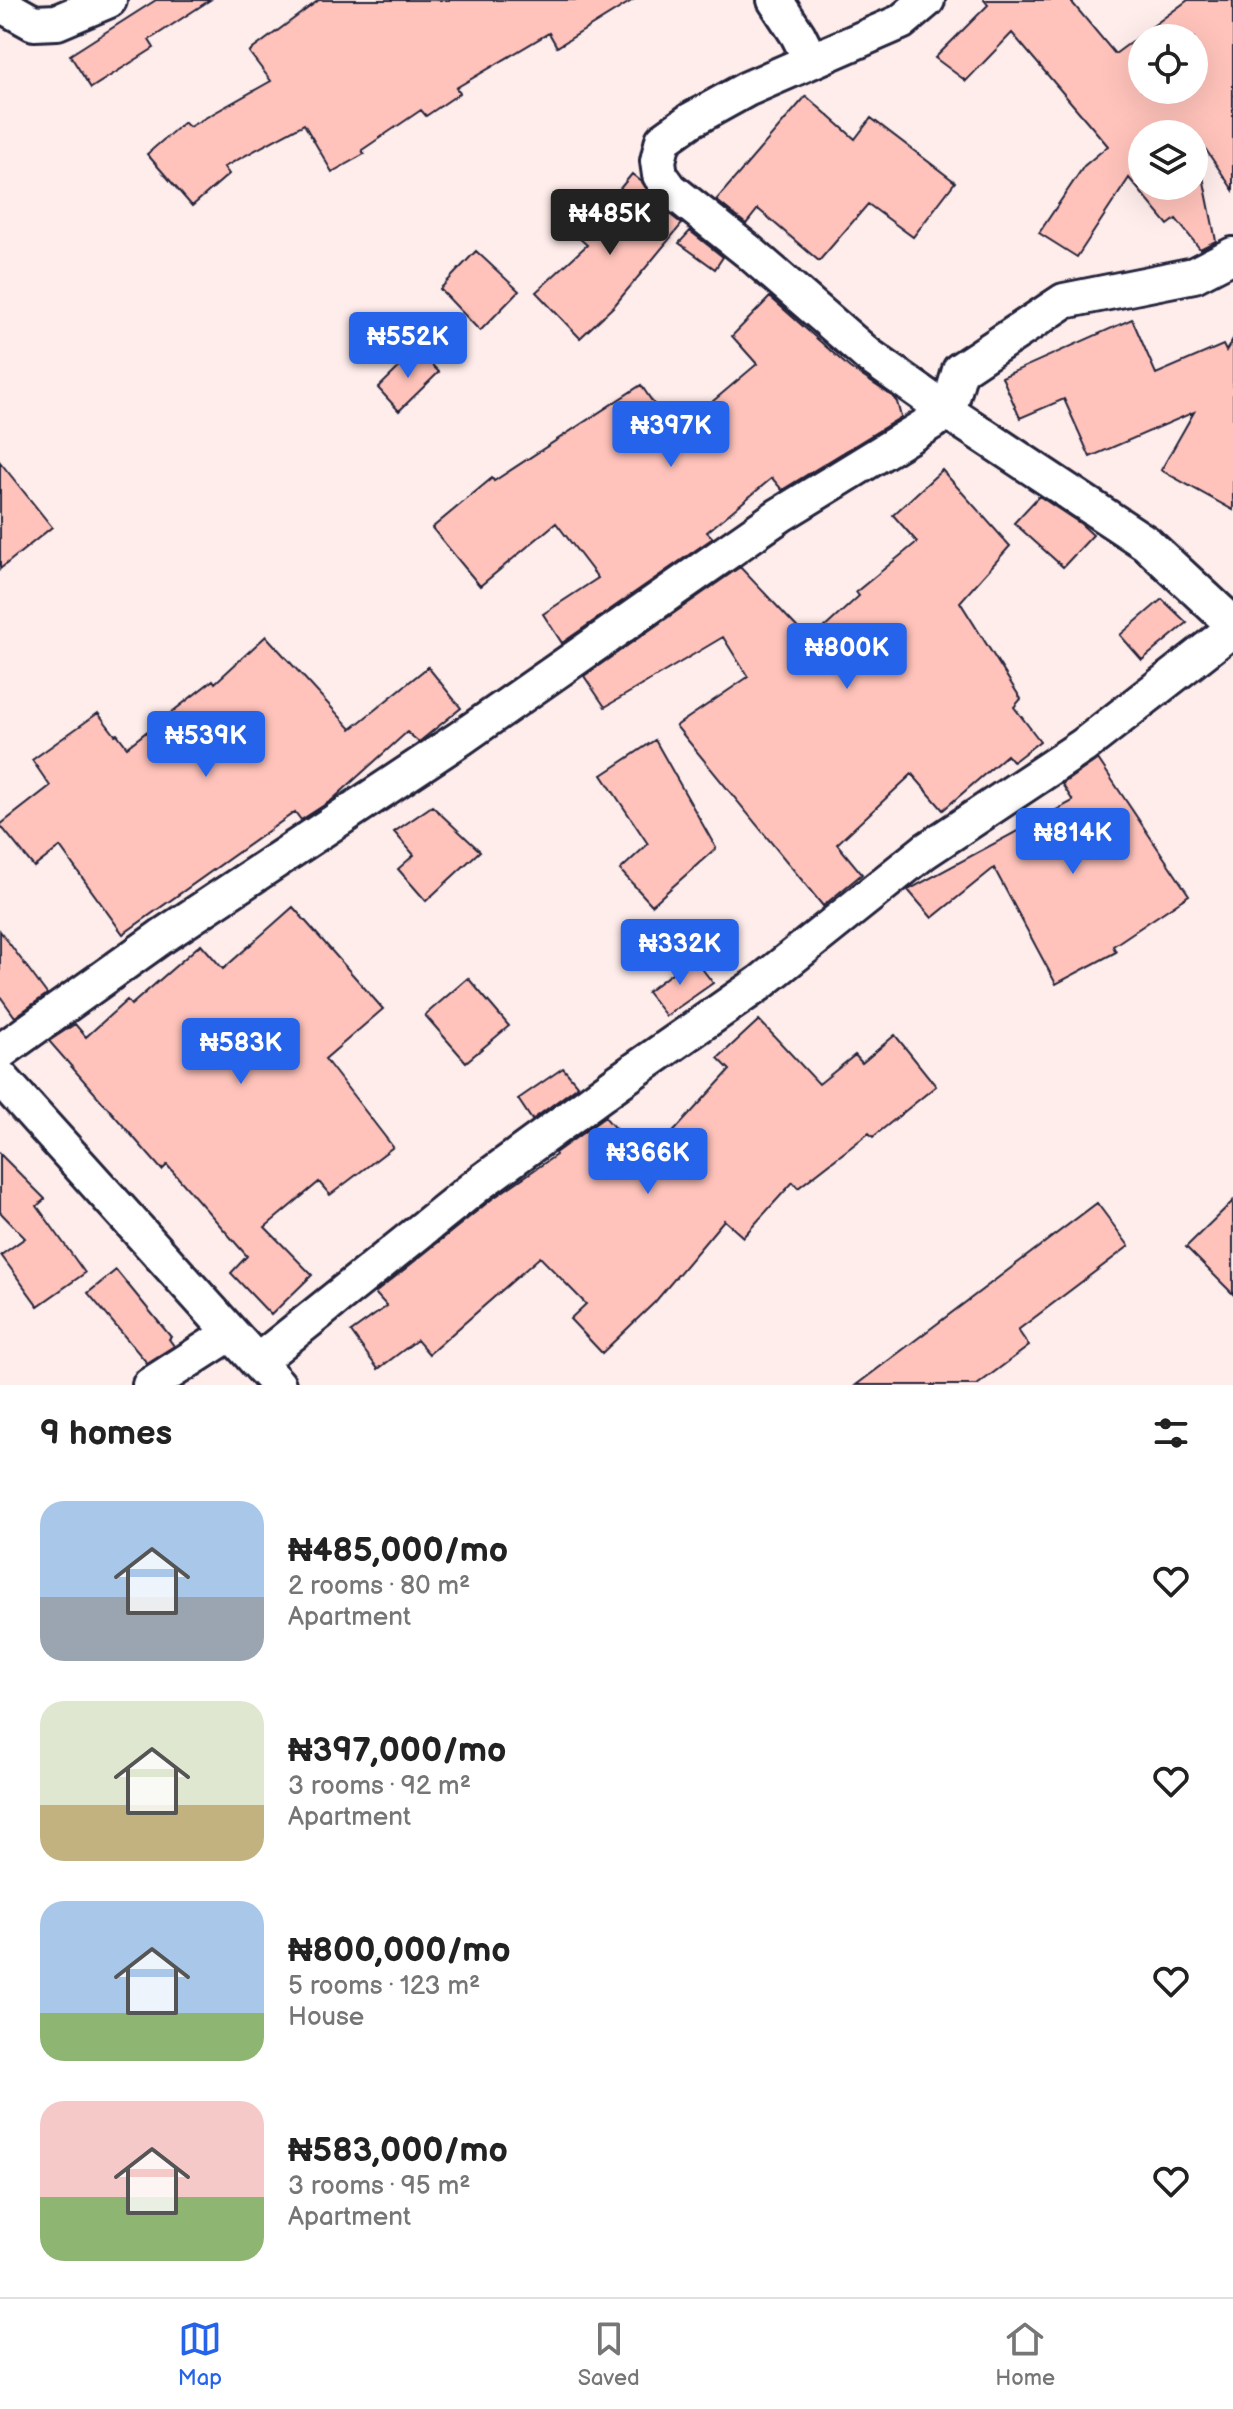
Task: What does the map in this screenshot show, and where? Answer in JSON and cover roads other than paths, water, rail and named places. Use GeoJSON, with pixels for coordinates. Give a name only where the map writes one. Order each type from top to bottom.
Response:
{"type":"FeatureCollection","features":[{"type":"Feature","properties":{"kind":"street"},"geometry":{"type":"LineString","coordinates":[[0,4],[34,23],[57,22],[109,0]]}},
{"type":"Feature","properties":{"kind":"street"},"geometry":{"type":"LineString","coordinates":[[775,0],[811,61]]}},
{"type":"Feature","properties":{"kind":"street"},"geometry":{"type":"LineString","coordinates":[[0,1077],[268,1374],[480,1183],[760,983],[925,851],[1083,746],[1233,626],[1146,543],[948,412],[868,355],[748,251],[670,189],[660,175],[658,161],[663,140],[691,120],[747,89],[901,22],[927,0]]}},
{"type":"Feature","properties":{"kind":"street"},"geometry":{"type":"LineString","coordinates":[[0,1052],[161,937],[461,738],[780,515],[948,412],[960,370],[1064,301],[1194,275],[1233,255]]}},
{"type":"Feature","properties":{"kind":"street"},"geometry":{"type":"LineString","coordinates":[[150,1385],[231,1333]]}}]}
